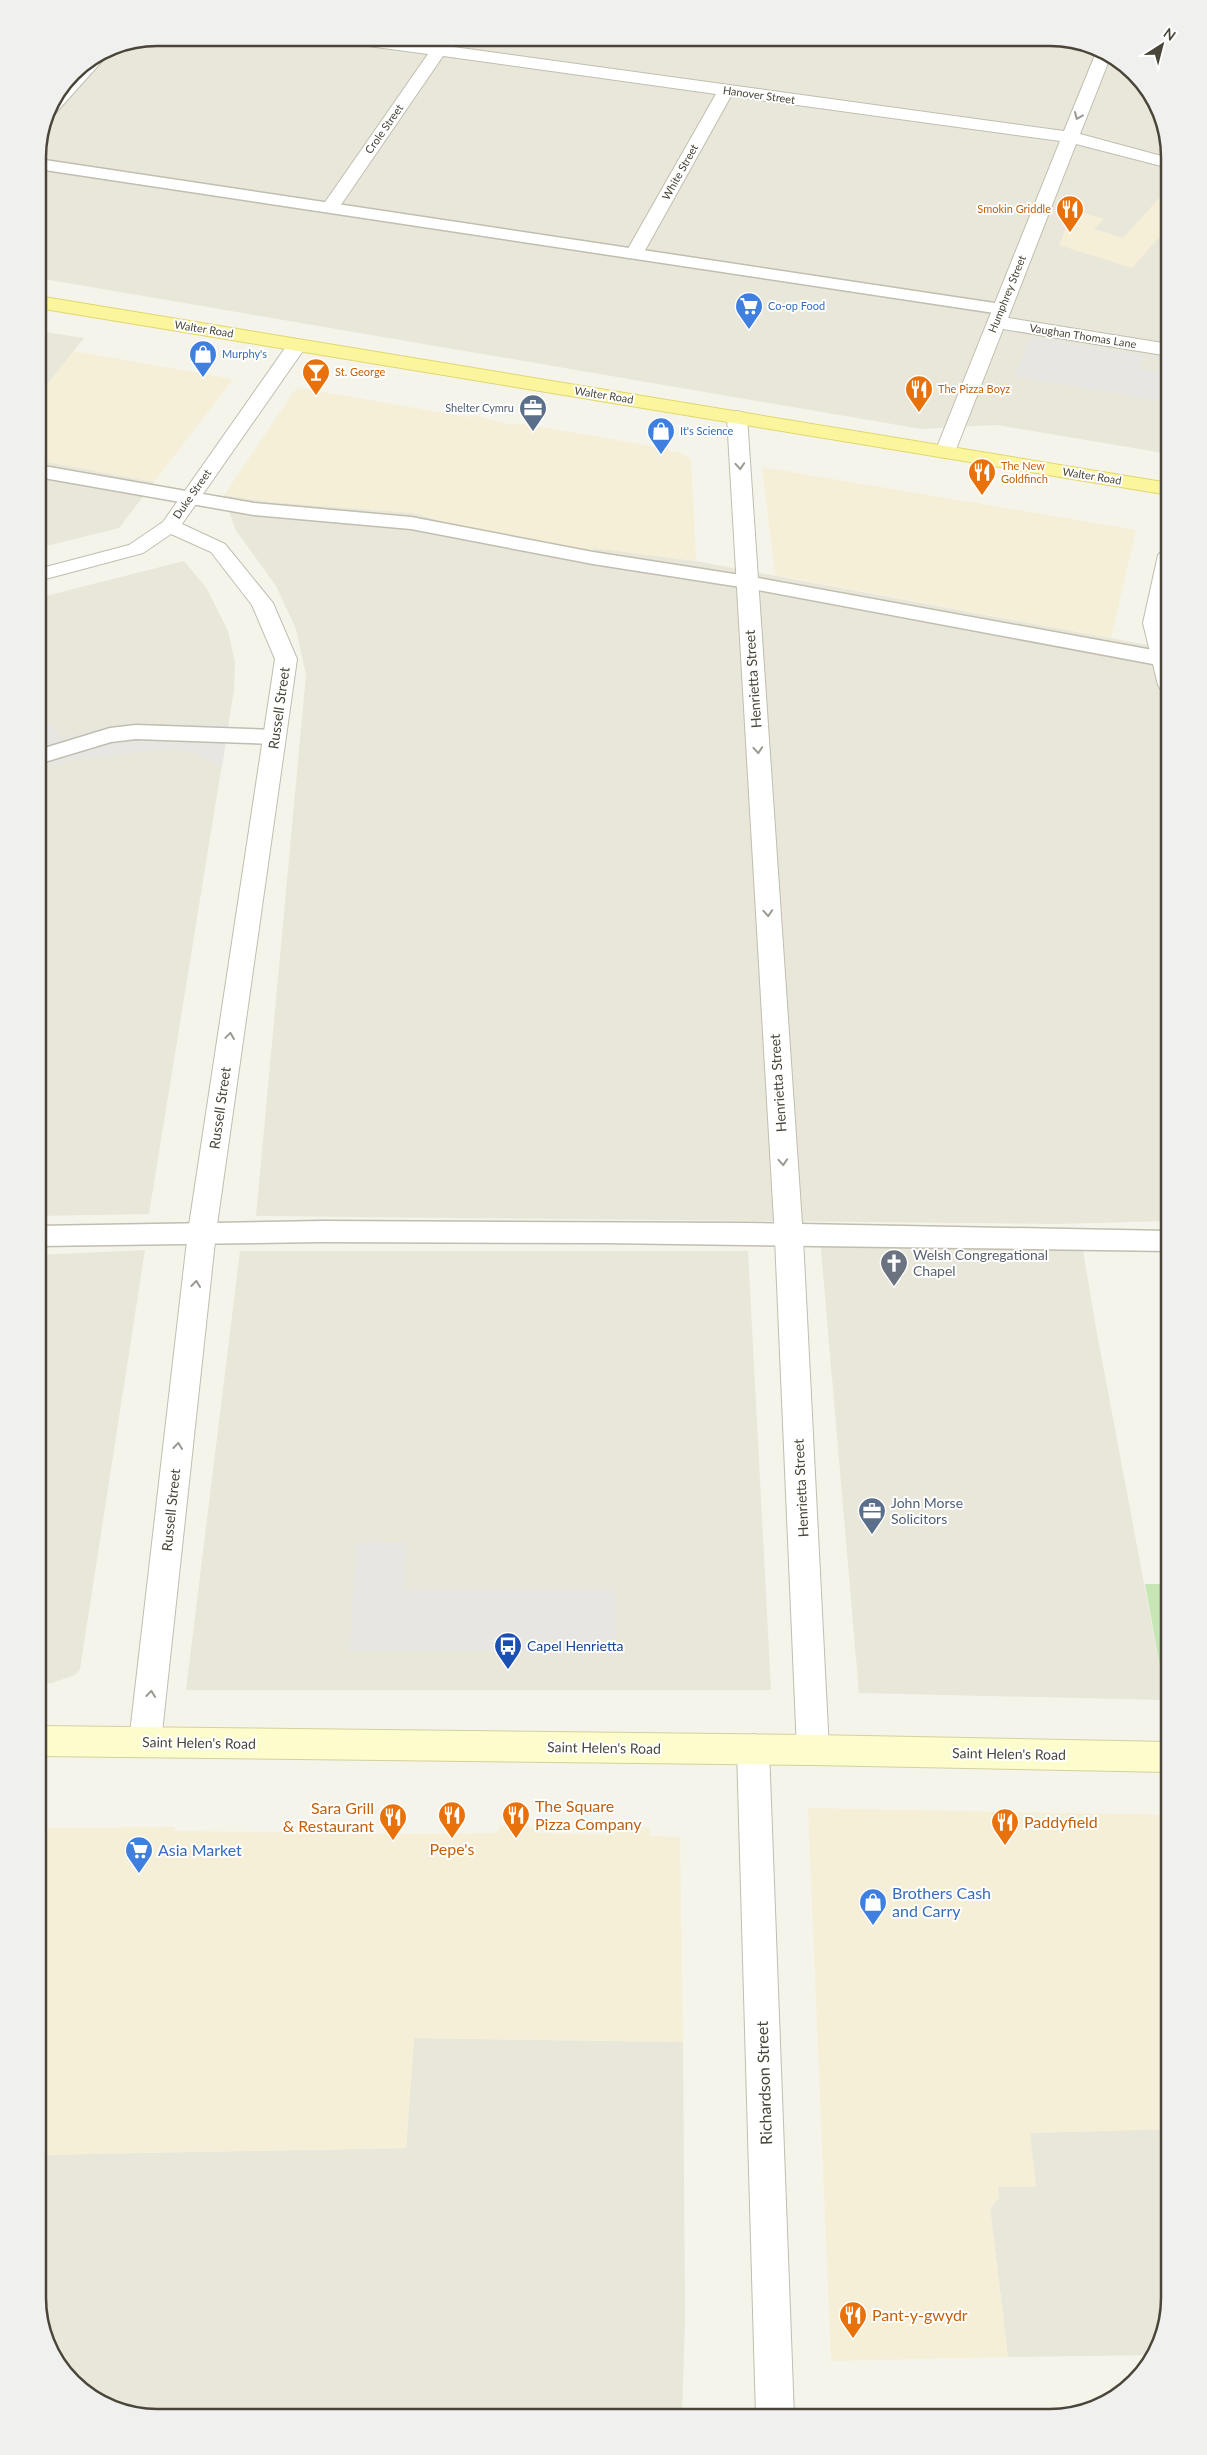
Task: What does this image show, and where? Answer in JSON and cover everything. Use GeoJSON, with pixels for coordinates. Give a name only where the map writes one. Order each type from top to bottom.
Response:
{"type":"FeatureCollection","features":[{"type":"Feature","properties":{"kind":"main road","name":"Walter Road"},"geometry":{"type":"LineString","coordinates":[[46,303],[1161,488]]}},
{"type":"Feature","properties":{"kind":"main road","name":"Saint Helen's Road"},"geometry":{"type":"LineString","coordinates":[[46,1741],[752,1749],[1161,1757]]}},
{"type":"Feature","properties":{"kind":"street","name":"Hanover Street"},"geometry":{"type":"LineString","coordinates":[[408,46],[1069,138],[1097,143],[1161,161]]}},
{"type":"Feature","properties":{"kind":"street","name":"Crole Street"},"geometry":{"type":"LineString","coordinates":[[330,208],[439,50]]}},
{"type":"Feature","properties":{"kind":"street","name":"Humphrey Street"},"geometry":{"type":"LineString","coordinates":[[945,452],[1101,59]]}},
{"type":"Feature","properties":{"kind":"street","name":"White Street"},"geometry":{"type":"LineString","coordinates":[[634,254],[726,90]]}},
{"type":"Feature","properties":{"kind":"street","name":"Vaughan Thomas Lane"},"geometry":{"type":"LineString","coordinates":[[998,315],[1161,348]]}},
{"type":"Feature","properties":{"kind":"street","name":"Duke Street"},"geometry":{"type":"LineString","coordinates":[[46,573],[136,549],[170,526],[297,345]]}},
{"type":"Feature","properties":{"kind":"street","name":"Henrietta Street"},"geometry":{"type":"LineString","coordinates":[[737,417],[788,1233],[813,1750]]}},
{"type":"Feature","properties":{"kind":"street","name":"Russell Street"},"geometry":{"type":"LineString","coordinates":[[145,1742],[202,1232],[286,659],[262,603],[218,548],[170,526]]}},
{"type":"Feature","properties":{"kind":"street"},"geometry":{"type":"LineString","coordinates":[[1161,593],[1154,623],[1161,646]]}},
{"type":"Feature","properties":{"kind":"street","name":"Richardson Street"},"geometry":{"type":"LineString","coordinates":[[752,1749],[774,2409]]}},
{"type":"Feature","properties":{"kind":"lane"},"geometry":{"type":"LineString","coordinates":[[46,165],[634,254],[998,315]]}},
{"type":"Feature","properties":{"kind":"lane"},"geometry":{"type":"LineString","coordinates":[[46,472],[254,509],[411,523],[593,558],[747,582],[1161,658]]}},
{"type":"Feature","properties":{"kind":"lane"},"geometry":{"type":"LineString","coordinates":[[46,755],[110,735],[136,732],[274,737]]}},
{"type":"Feature","properties":{"kind":"lane"},"geometry":{"type":"LineString","coordinates":[[46,1236],[202,1232],[788,1233],[1161,1241]]}},
{"type":"Feature","properties":{"kind":"shaded area"},"geometry":{"type":"Polygon","coordinates":[[[150,46],[1057,46],[1078,50],[1105,61],[1117,69],[1138,90],[1152,115],[1159,136],[1161,150],[1161,453],[996,425],[921,429],[46,279],[46,150],[50,129],[61,102],[84,74],[102,61],[115,55],[136,48],[150,46]]]}},
{"type":"Feature","properties":{"kind":"shaded area"},"geometry":{"type":"Polygon","coordinates":[[[1161,196],[1161,235],[1132,268],[1059,245],[1073,210],[1104,219],[1094,229],[1123,238],[1161,196]]]}},
{"type":"Feature","properties":{"kind":"shaded area"},"geometry":{"type":"Polygon","coordinates":[[[46,332],[84,338],[46,386],[46,332]]]}},
{"type":"Feature","properties":{"kind":"shaded area"},"geometry":{"type":"Polygon","coordinates":[[[1031,337],[1161,358],[1161,360],[1142,356],[1138,369],[1161,373],[1161,401],[1014,376],[1031,337]]]}},
{"type":"Feature","properties":{"kind":"shaded area"},"geometry":{"type":"Polygon","coordinates":[[[74,351],[233,379],[154,482],[46,462],[46,386],[74,351]]]}},
{"type":"Feature","properties":{"kind":"shaded area"},"geometry":{"type":"Polygon","coordinates":[[[300,388],[468,417],[474,415],[512,425],[518,423],[669,449],[669,451],[683,454],[691,459],[696,561],[594,548],[592,552],[455,525],[414,513],[272,502],[224,495],[294,391],[300,388]]]}},
{"type":"Feature","properties":{"kind":"shaded area"},"geometry":{"type":"Polygon","coordinates":[[[46,462],[154,482],[119,528],[46,546],[46,462]]]}},
{"type":"Feature","properties":{"kind":"shaded area"},"geometry":{"type":"Polygon","coordinates":[[[762,467],[1136,530],[1111,638],[775,575],[762,467]]]}},
{"type":"Feature","properties":{"kind":"shaded area"},"geometry":{"type":"Polygon","coordinates":[[[224,495],[272,502],[414,513],[455,525],[591,552],[594,548],[696,561],[1161,648],[1161,1221],[1057,1224],[256,1216],[306,675],[296,629],[276,586],[235,529],[224,495]]]}},
{"type":"Feature","properties":{"kind":"shaded area"},"geometry":{"type":"Polygon","coordinates":[[[184,561],[207,589],[228,631],[235,663],[234,690],[149,1214],[46,1216],[46,596],[184,561]]]}},
{"type":"Feature","properties":{"kind":"shaded area"},"geometry":{"type":"Polygon","coordinates":[[[229,723],[222,767],[195,754],[182,750],[168,749],[74,759],[46,768],[46,726],[52,724],[61,739],[99,728],[229,723]]]}},
{"type":"Feature","properties":{"kind":"shaded area"},"geometry":{"type":"Polygon","coordinates":[[[820,1238],[1081,1239],[1161,1673],[1161,1700],[859,1693],[820,1238]]]}},
{"type":"Feature","properties":{"kind":"shaded area"},"geometry":{"type":"Polygon","coordinates":[[[145,1250],[80,1669],[75,1675],[52,1683],[46,1683],[46,1255],[145,1250]]]}},
{"type":"Feature","properties":{"kind":"shaded area"},"geometry":{"type":"Polygon","coordinates":[[[240,1251],[748,1251],[771,1690],[186,1690],[240,1251]]]}},
{"type":"Feature","properties":{"kind":"shaded area"},"geometry":{"type":"Polygon","coordinates":[[[357,1542],[406,1543],[403,1590],[616,1590],[617,1651],[349,1651],[357,1542]]]}},
{"type":"Feature","properties":{"kind":"shaded area"},"geometry":{"type":"Polygon","coordinates":[[[808,1808],[1161,1815],[1161,2129],[1030,2133],[1036,2187],[998,2187],[999,2198],[990,2208],[1008,2357],[831,2361],[808,1808]]]}},
{"type":"Feature","properties":{"kind":"shaded area"},"geometry":{"type":"Polygon","coordinates":[[[501,1826],[533,1827],[538,1833],[615,1835],[615,1827],[649,1828],[650,1836],[680,1837],[683,2042],[414,2038],[406,2148],[46,2155],[46,1828],[175,1827],[175,1831],[497,1833],[501,1826]]]}},
{"type":"Feature","properties":{"kind":"shaded area"},"geometry":{"type":"Polygon","coordinates":[[[414,2038],[683,2042],[685,2317],[682,2409],[150,2409],[122,2403],[102,2394],[79,2376],[61,2353],[50,2326],[46,2305],[46,2155],[406,2148],[414,2038]]]}},
{"type":"Feature","properties":{"kind":"shaded area"},"geometry":{"type":"Polygon","coordinates":[[[1161,2129],[1160,2312],[1152,2340],[1144,2355],[1008,2357],[990,2208],[999,2198],[997,2187],[1030,2133],[1161,2129]]]}},
{"type":"Feature","properties":{"kind":"green space"},"geometry":{"type":"Polygon","coordinates":[[[1145,1584],[1161,1584],[1161,1672],[1145,1584]]]}},
{"type":"Feature","properties":{"kind":"place","name":"Smokin Griddle"},"geometry":{"type":"Point","coordinates":[1070,233]}},
{"type":"Feature","properties":{"kind":"place","name":"Co-op Food"},"geometry":{"type":"Point","coordinates":[749,330]}},
{"type":"Feature","properties":{"kind":"place","name":"Murphy's"},"geometry":{"type":"Point","coordinates":[203,378]}},
{"type":"Feature","properties":{"kind":"place","name":"St. George"},"geometry":{"type":"Point","coordinates":[316,396]}},
{"type":"Feature","properties":{"kind":"place","name":"The Pizza Boyz"},"geometry":{"type":"Point","coordinates":[919,413]}},
{"type":"Feature","properties":{"kind":"place","name":"Shelter Cymru"},"geometry":{"type":"Point","coordinates":[533,432]}},
{"type":"Feature","properties":{"kind":"place","name":"It's Science"},"geometry":{"type":"Point","coordinates":[661,455]}},
{"type":"Feature","properties":{"kind":"place","name":"The New Goldfinch"},"geometry":{"type":"Point","coordinates":[982,496]}},
{"type":"Feature","properties":{"kind":"place","name":"Welsh Congregational Chapel"},"geometry":{"type":"Point","coordinates":[894,1287]}},
{"type":"Feature","properties":{"kind":"place","name":"John Morse Solicitors"},"geometry":{"type":"Point","coordinates":[872,1535]}},
{"type":"Feature","properties":{"kind":"place","name":"Capel Henrietta"},"geometry":{"type":"Point","coordinates":[508,1670]}},
{"type":"Feature","properties":{"kind":"place","name":"Pepe's"},"geometry":{"type":"Point","coordinates":[452,1839]}},
{"type":"Feature","properties":{"kind":"place","name":"The Square Pizza Company"},"geometry":{"type":"Point","coordinates":[516,1839]}},
{"type":"Feature","properties":{"kind":"place","name":"Sara Grill & Restaurant"},"geometry":{"type":"Point","coordinates":[393,1841]}},
{"type":"Feature","properties":{"kind":"place","name":"Paddyfield"},"geometry":{"type":"Point","coordinates":[1005,1846]}},
{"type":"Feature","properties":{"kind":"place","name":"Asia Market"},"geometry":{"type":"Point","coordinates":[139,1874]}},
{"type":"Feature","properties":{"kind":"place","name":"Brothers Cash and Carry"},"geometry":{"type":"Point","coordinates":[873,1926]}},
{"type":"Feature","properties":{"kind":"place","name":"Pant-y-gwydr"},"geometry":{"type":"Point","coordinates":[853,2339]}}]}
